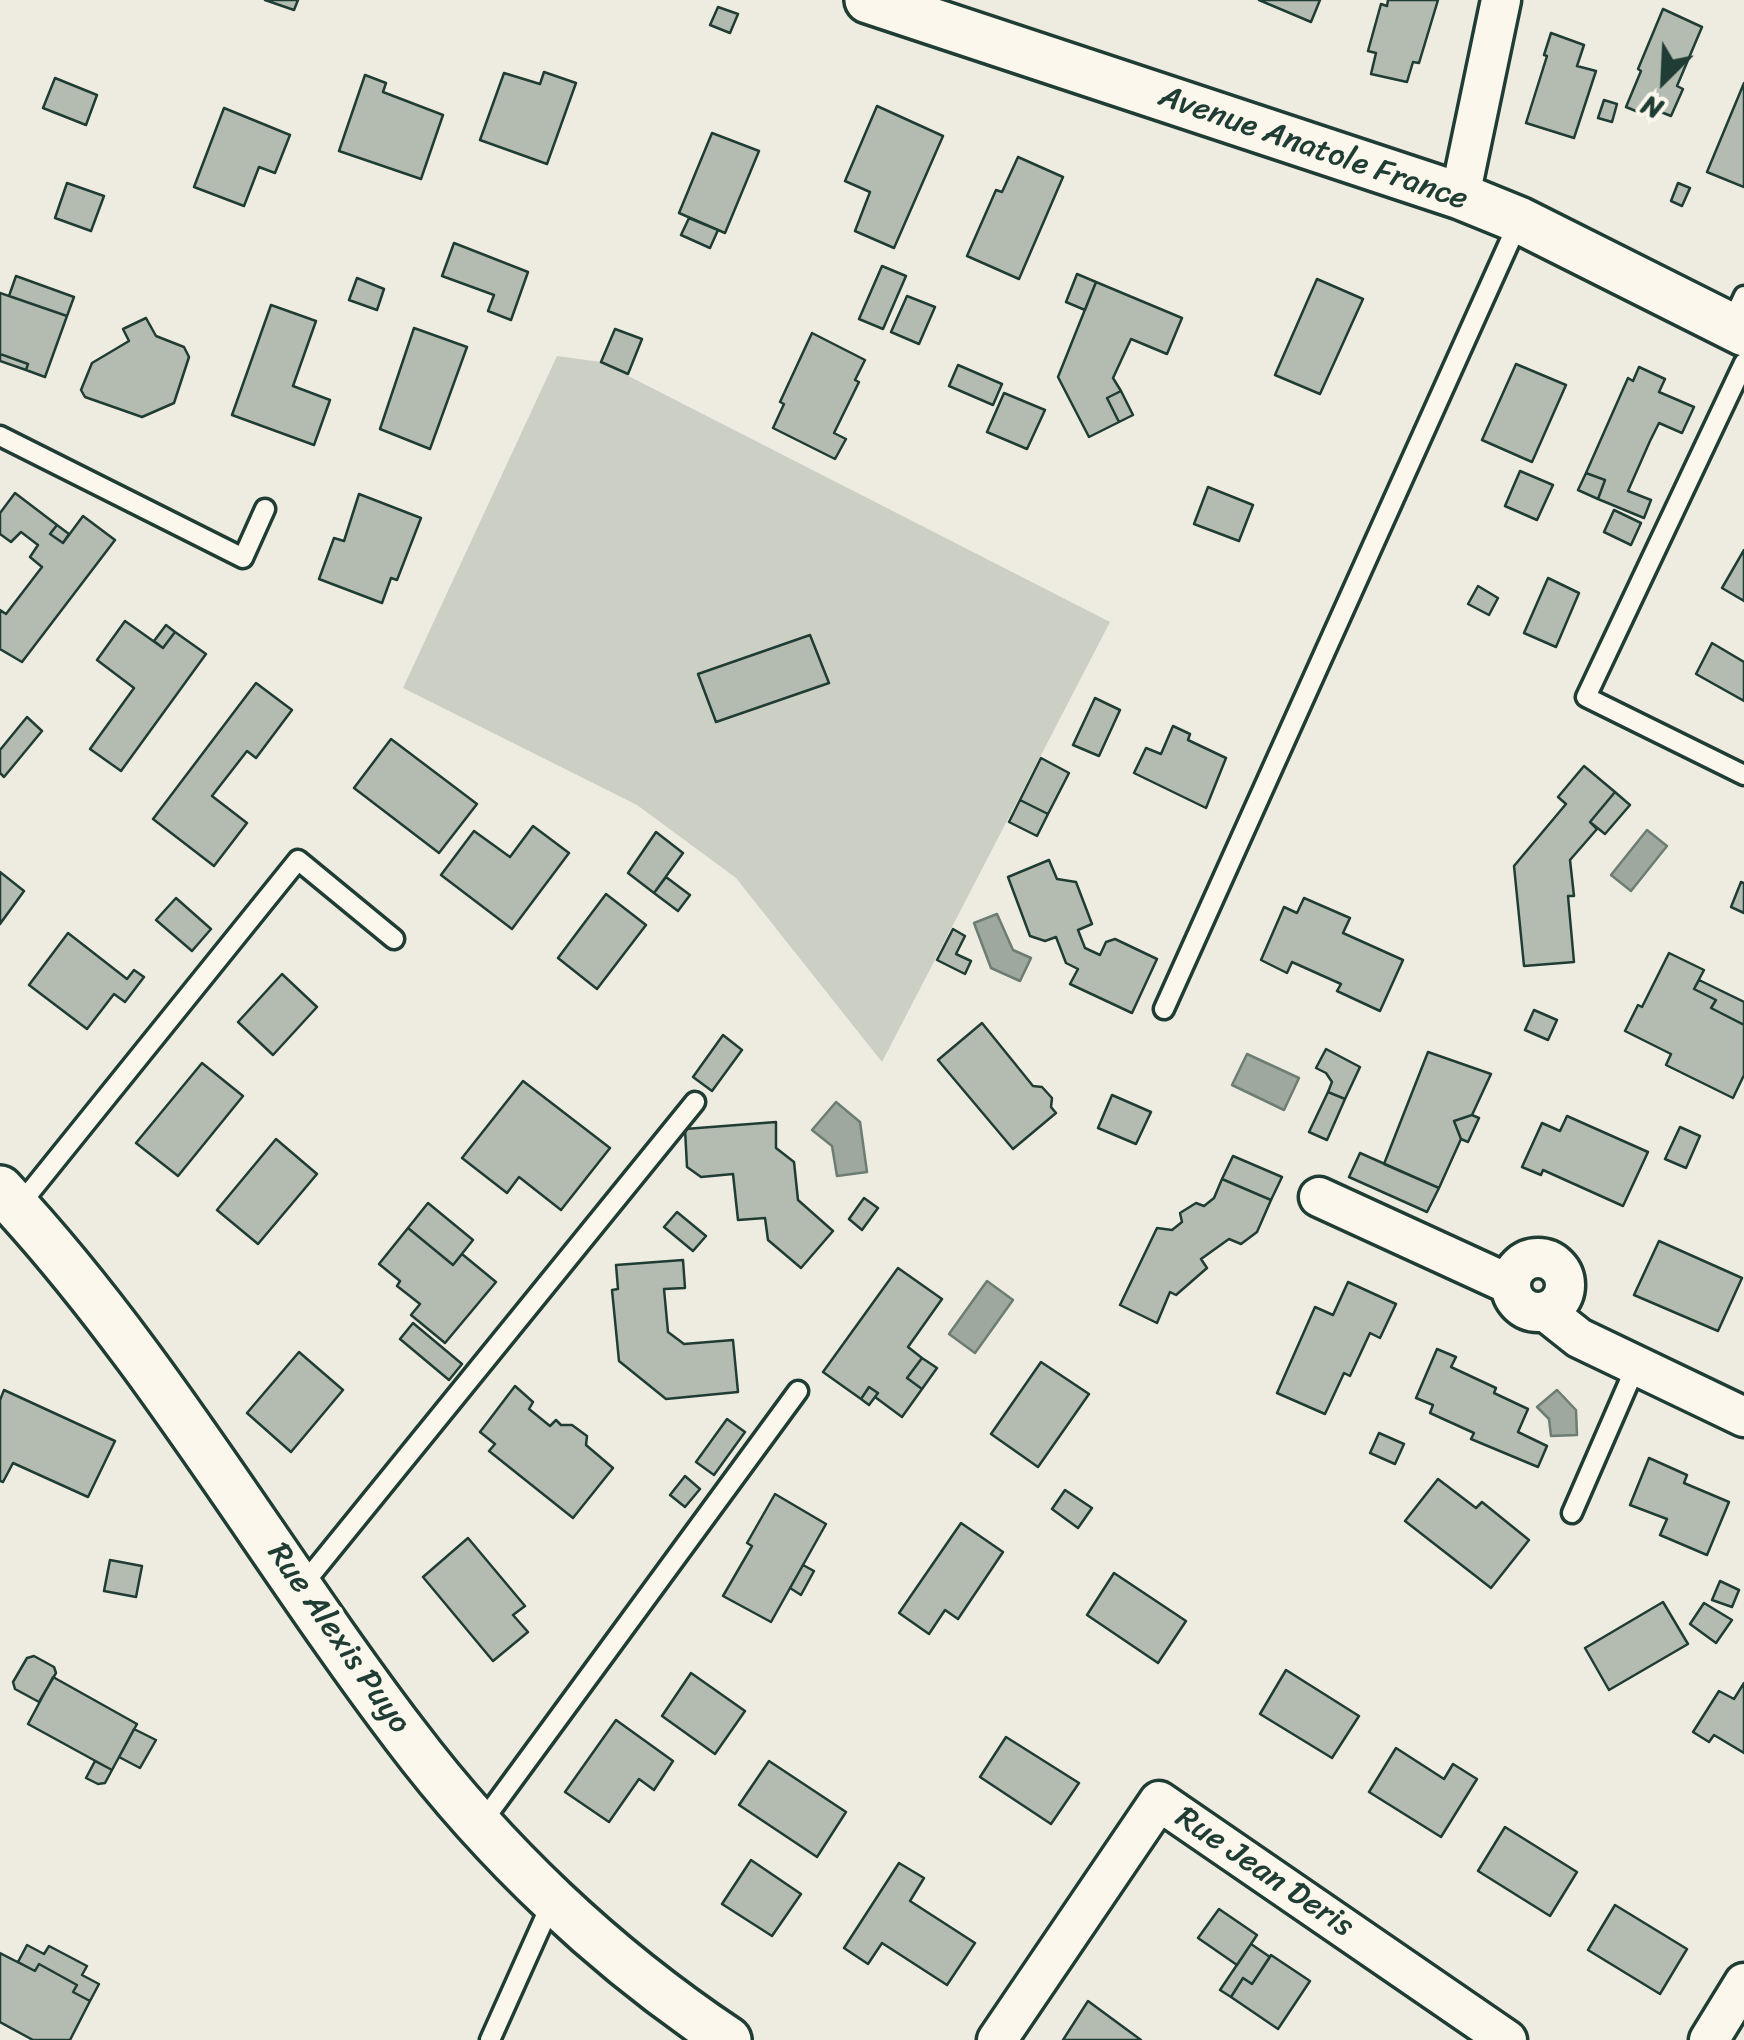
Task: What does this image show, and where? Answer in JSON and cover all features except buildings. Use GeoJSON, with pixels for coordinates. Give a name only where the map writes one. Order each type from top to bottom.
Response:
{"type":"FeatureCollection","features":[{"type":"Feature","properties":{"kind":"street","name":"Avenue Anatole France"},"geometry":{"type":"LineString","coordinates":[[868,0],[1460,196],[1519,220],[1741,330]]}},
{"type":"Feature","properties":{"kind":"street"},"geometry":{"type":"LineString","coordinates":[[1460,196],[1501,0]]}},
{"type":"Feature","properties":{"kind":"street"},"geometry":{"type":"LineString","coordinates":[[1319,1197],[1511,1285],[1521,1306],[1545,1311],[1579,1338],[1744,1417]]}},
{"type":"Feature","properties":{"kind":"street","name":"Rue Alexis Puyo"},"geometry":{"type":"LineString","coordinates":[[9,1198],[114,1325],[406,1736],[480,1824],[552,1902],[696,2019],[728,2040]]}},
{"type":"Feature","properties":{"kind":"street","name":"Rue Jean Deris"},"geometry":{"type":"LineString","coordinates":[[997,2040],[1159,1801],[1507,2040]]}},
{"type":"Feature","properties":{"kind":"street"},"geometry":{"type":"LineString","coordinates":[[1709,2040],[1744,1984]]}},
{"type":"Feature","properties":{"kind":"lane"},"geometry":{"type":"LineString","coordinates":[[1164,1009],[1519,220]]}},
{"type":"Feature","properties":{"kind":"lane"},"geometry":{"type":"LineString","coordinates":[[1741,330],[1586,696],[1744,775]]}},
{"type":"Feature","properties":{"kind":"lane"},"geometry":{"type":"LineString","coordinates":[[0,436],[243,558],[265,509]]}},
{"type":"Feature","properties":{"kind":"lane"},"geometry":{"type":"LineString","coordinates":[[9,1198],[298,860],[394,939]]}},
{"type":"Feature","properties":{"kind":"lane"},"geometry":{"type":"LineString","coordinates":[[300,1588],[695,1102]]}},
{"type":"Feature","properties":{"kind":"lane"},"geometry":{"type":"LineString","coordinates":[[1572,1513],[1636,1366]]}},
{"type":"Feature","properties":{"kind":"lane"},"geometry":{"type":"LineString","coordinates":[[480,1824],[798,1391]]}},
{"type":"Feature","properties":{"kind":"lane"},"geometry":{"type":"LineString","coordinates":[[490,2040],[552,1902]]}},
{"type":"Feature","properties":{"kind":"shaded area"},"geometry":{"type":"Polygon","coordinates":[[[557,356],[601,362],[1110,622],[882,1062],[736,878],[637,805],[403,688],[557,356]]]}},
{"type":"Feature","properties":{"kind":"shaded area"},"geometry":{"type":"Polygon","coordinates":[[[1647,830],[1667,846],[1631,891],[1611,875],[1647,830]]]}},
{"type":"Feature","properties":{"kind":"shaded area"},"geometry":{"type":"Polygon","coordinates":[[[997,914],[1013,950],[1031,958],[1020,981],[991,968],[974,923],[997,914]]]}},
{"type":"Feature","properties":{"kind":"shaded area"},"geometry":{"type":"Polygon","coordinates":[[[1247,1054],[1299,1078],[1284,1110],[1232,1085],[1247,1054]]]}},
{"type":"Feature","properties":{"kind":"shaded area"},"geometry":{"type":"Polygon","coordinates":[[[836,1102],[860,1122],[867,1172],[837,1176],[832,1146],[812,1130],[836,1102]]]}},
{"type":"Feature","properties":{"kind":"shaded area"},"geometry":{"type":"Polygon","coordinates":[[[987,1281],[1013,1300],[975,1353],[949,1334],[987,1281]]]}},
{"type":"Feature","properties":{"kind":"shaded area"},"geometry":{"type":"Polygon","coordinates":[[[1557,1390],[1576,1410],[1577,1435],[1551,1436],[1549,1419],[1537,1407],[1557,1390]]]}}]}
